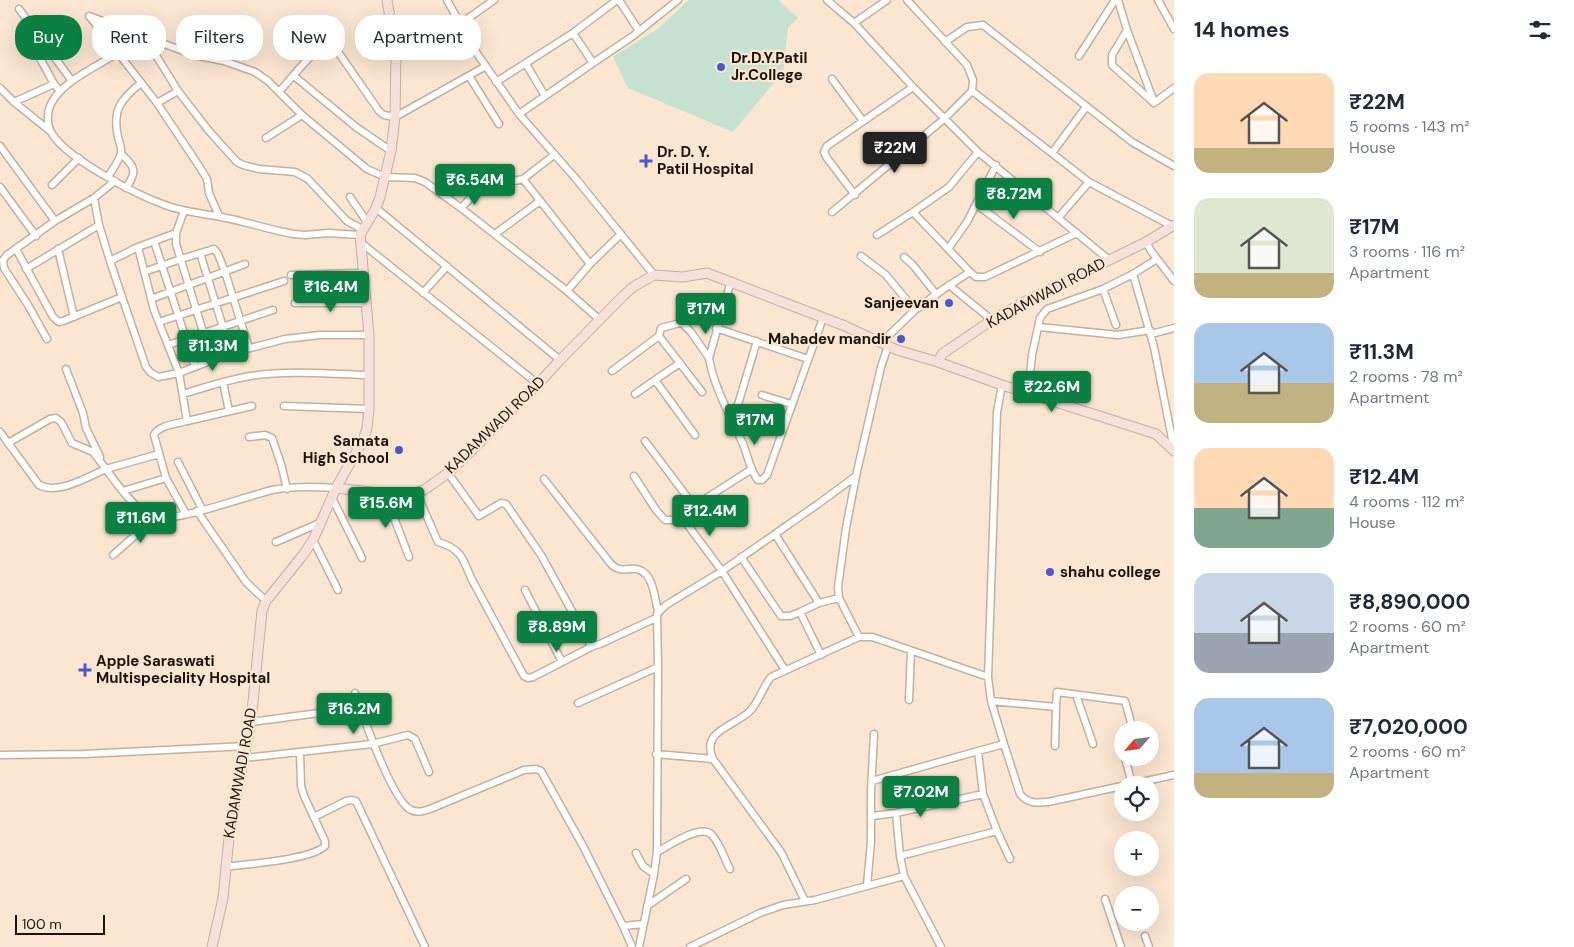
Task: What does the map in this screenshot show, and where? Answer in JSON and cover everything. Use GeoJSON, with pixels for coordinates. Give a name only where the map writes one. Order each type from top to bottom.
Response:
{"type":"FeatureCollection","features":[{"type":"Feature","properties":{"kind":"street"},"geometry":{"type":"LineString","coordinates":[[387,0],[389,15]]}},
{"type":"Feature","properties":{"kind":"street"},"geometry":{"type":"LineString","coordinates":[[447,0],[455,15]]}},
{"type":"Feature","properties":{"kind":"street"},"geometry":{"type":"LineString","coordinates":[[473,15],[494,0]]}},
{"type":"Feature","properties":{"kind":"street"},"geometry":{"type":"LineString","coordinates":[[496,82],[573,33],[618,0],[639,31]]}},
{"type":"Feature","properties":{"kind":"street"},"geometry":{"type":"LineString","coordinates":[[519,114],[639,31],[678,0]]}},
{"type":"Feature","properties":{"kind":"street"},"geometry":{"type":"LineString","coordinates":[[854,23],[887,0]]}},
{"type":"Feature","properties":{"kind":"street"},"geometry":{"type":"LineString","coordinates":[[832,212],[855,195],[944,119],[972,91],[973,80],[967,65],[907,0]]}},
{"type":"Feature","properties":{"kind":"street"},"geometry":{"type":"LineString","coordinates":[[1116,0],[1154,103]]}},
{"type":"Feature","properties":{"kind":"street"},"geometry":{"type":"LineString","coordinates":[[1079,56],[1116,0]]}},
{"type":"Feature","properties":{"kind":"street"},"geometry":{"type":"LineString","coordinates":[[1158,0],[1171,20],[1174,29]]}},
{"type":"Feature","properties":{"kind":"street"},"geometry":{"type":"LineString","coordinates":[[831,1],[854,23],[913,88],[978,152],[1108,259]]}},
{"type":"Feature","properties":{"kind":"street"},"geometry":{"type":"LineString","coordinates":[[19,9],[72,82]]}},
{"type":"Feature","properties":{"kind":"street"},"geometry":{"type":"LineString","coordinates":[[946,42],[967,27],[983,25],[1132,142],[1171,165],[1174,156]]}},
{"type":"Feature","properties":{"kind":"street"},"geometry":{"type":"LineString","coordinates":[[1127,30],[1112,55],[1112,65],[1154,103]]}},
{"type":"Feature","properties":{"kind":"street"},"geometry":{"type":"LineString","coordinates":[[573,33],[593,63]]}},
{"type":"Feature","properties":{"kind":"street"},"geometry":{"type":"LineString","coordinates":[[278,92],[322,46],[330,43],[379,111],[384,115],[395,118],[486,66]]}},
{"type":"Feature","properties":{"kind":"street"},"geometry":{"type":"LineString","coordinates":[[166,44],[194,55],[224,61],[262,77],[302,115],[367,169],[385,177],[415,178],[425,182],[495,234],[567,291],[600,320]]}},
{"type":"Feature","properties":{"kind":"street"},"geometry":{"type":"LineString","coordinates":[[481,58],[519,114],[654,275],[683,277],[706,273],[731,281],[884,345],[1156,434],[1174,450]]}},
{"type":"Feature","properties":{"kind":"street"},"geometry":{"type":"LineString","coordinates":[[41,60],[60,91]]}},
{"type":"Feature","properties":{"kind":"street"},"geometry":{"type":"LineString","coordinates":[[50,131],[49,108],[52,100],[72,82],[107,60]]}},
{"type":"Feature","properties":{"kind":"street"},"geometry":{"type":"LineString","coordinates":[[124,60],[157,103],[204,174],[218,216]]}},
{"type":"Feature","properties":{"kind":"street"},"geometry":{"type":"LineString","coordinates":[[159,60],[178,91],[209,131],[237,162],[250,167],[286,170],[308,179],[348,221],[362,232],[423,293],[538,384]]}},
{"type":"Feature","properties":{"kind":"street"},"geometry":{"type":"LineString","coordinates":[[362,232],[376,208],[391,151],[395,118],[396,60]]}},
{"type":"Feature","properties":{"kind":"street"},"geometry":{"type":"LineString","coordinates":[[526,64],[545,96]]}},
{"type":"Feature","properties":{"kind":"street"},"geometry":{"type":"LineString","coordinates":[[294,76],[356,127],[391,151]]}},
{"type":"Feature","properties":{"kind":"street"},"geometry":{"type":"LineString","coordinates":[[469,76],[499,124]]}},
{"type":"Feature","properties":{"kind":"street"},"geometry":{"type":"LineString","coordinates":[[832,79],[863,121]]}},
{"type":"Feature","properties":{"kind":"street"},"geometry":{"type":"LineString","coordinates":[[108,177],[122,150],[117,127],[118,108],[125,96],[141,82]]}},
{"type":"Feature","properties":{"kind":"street"},"geometry":{"type":"LineString","coordinates":[[14,102],[54,84]]}},
{"type":"Feature","properties":{"kind":"street"},"geometry":{"type":"LineString","coordinates":[[0,88],[79,158],[115,182],[165,205],[184,211],[218,216],[294,234],[362,232]]}},
{"type":"Feature","properties":{"kind":"street"},"geometry":{"type":"LineString","coordinates":[[855,195],[824,152],[827,146],[913,88]]}},
{"type":"Feature","properties":{"kind":"street"},"geometry":{"type":"LineString","coordinates":[[1154,103],[1174,88]]}},
{"type":"Feature","properties":{"kind":"street"},"geometry":{"type":"LineString","coordinates":[[157,103],[178,91]]}},
{"type":"Feature","properties":{"kind":"street"},"geometry":{"type":"LineString","coordinates":[[972,91],[1090,182],[1174,226]]}},
{"type":"Feature","properties":{"kind":"street"},"geometry":{"type":"LineString","coordinates":[[1052,153],[1086,107]]}},
{"type":"Feature","properties":{"kind":"street"},"geometry":{"type":"LineString","coordinates":[[266,138],[302,115]]}},
{"type":"Feature","properties":{"kind":"street"},"geometry":{"type":"LineString","coordinates":[[0,146],[55,221]]}},
{"type":"Feature","properties":{"kind":"street"},"geometry":{"type":"LineString","coordinates":[[877,235],[949,187],[978,152]]}},
{"type":"Feature","properties":{"kind":"street"},"geometry":{"type":"LineString","coordinates":[[121,154],[130,162],[134,170],[126,188]]}},
{"type":"Feature","properties":{"kind":"street"},"geometry":{"type":"LineString","coordinates":[[461,208],[497,172],[503,170],[514,181],[523,179],[554,155]]}},
{"type":"Feature","properties":{"kind":"street"},"geometry":{"type":"LineString","coordinates":[[52,185],[79,158]]}},
{"type":"Feature","properties":{"kind":"street"},"geometry":{"type":"LineString","coordinates":[[948,249],[976,204],[996,165]]}},
{"type":"Feature","properties":{"kind":"street"},"geometry":{"type":"LineString","coordinates":[[523,179],[590,264]]}},
{"type":"Feature","properties":{"kind":"street"},"geometry":{"type":"LineString","coordinates":[[47,340],[3,265],[4,257],[55,221],[94,198],[115,182]]}},
{"type":"Feature","properties":{"kind":"street"},"geometry":{"type":"LineString","coordinates":[[1059,217],[1090,182]]}},
{"type":"Feature","properties":{"kind":"street"},"geometry":{"type":"LineString","coordinates":[[0,187],[36,236]]}},
{"type":"Feature","properties":{"kind":"street"},"geometry":{"type":"LineString","coordinates":[[350,197],[362,232]]}},
{"type":"Feature","properties":{"kind":"street"},"geometry":{"type":"LineString","coordinates":[[94,198],[99,225],[122,297],[146,367],[153,375],[162,377],[231,353],[301,336],[369,335]]}},
{"type":"Feature","properties":{"kind":"street"},"geometry":{"type":"LineString","coordinates":[[495,234],[540,201]]}},
{"type":"Feature","properties":{"kind":"street"},"geometry":{"type":"LineString","coordinates":[[976,204],[1040,252]]}},
{"type":"Feature","properties":{"kind":"street"},"geometry":{"type":"LineString","coordinates":[[376,208],[560,360]]}},
{"type":"Feature","properties":{"kind":"street"},"geometry":{"type":"LineString","coordinates":[[184,211],[175,238],[212,361]]}},
{"type":"Feature","properties":{"kind":"street"},"geometry":{"type":"LineString","coordinates":[[914,212],[970,272],[976,276],[985,277],[1077,233]]}},
{"type":"Feature","properties":{"kind":"street"},"geometry":{"type":"LineString","coordinates":[[26,269],[99,225]]}},
{"type":"Feature","properties":{"kind":"street","name":"KADAMWADI ROAD"},"geometry":{"type":"LineString","coordinates":[[938,362],[942,354],[992,320],[1049,288],[1146,242],[1174,226]]}},
{"type":"Feature","properties":{"kind":"street","name":"KADAMWADI ROAD"},"geometry":{"type":"LineString","coordinates":[[212,947],[223,898],[230,828],[251,722],[262,611],[266,601],[313,540],[336,488],[363,440],[367,428],[369,409],[369,335],[363,273],[362,232]]}},
{"type":"Feature","properties":{"kind":"street"},"geometry":{"type":"LineString","coordinates":[[110,260],[176,233]]}},
{"type":"Feature","properties":{"kind":"street"},"geometry":{"type":"LineString","coordinates":[[567,291],[590,264],[621,234]]}},
{"type":"Feature","properties":{"kind":"street"},"geometry":{"type":"LineString","coordinates":[[154,241],[195,367]]}},
{"type":"Feature","properties":{"kind":"street"},"geometry":{"type":"LineString","coordinates":[[1146,242],[1174,280]]}},
{"type":"Feature","properties":{"kind":"street"},"geometry":{"type":"LineString","coordinates":[[138,247],[151,299],[179,372],[187,421]]}},
{"type":"Feature","properties":{"kind":"street"},"geometry":{"type":"LineString","coordinates":[[16,249],[56,320],[63,321],[122,297]]}},
{"type":"Feature","properties":{"kind":"street"},"geometry":{"type":"LineString","coordinates":[[58,249],[74,317]]}},
{"type":"Feature","properties":{"kind":"street"},"geometry":{"type":"LineString","coordinates":[[144,272],[212,249],[216,251],[225,272],[250,348]]}},
{"type":"Feature","properties":{"kind":"street"},"geometry":{"type":"LineString","coordinates":[[200,253],[231,353]]}},
{"type":"Feature","properties":{"kind":"street"},"geometry":{"type":"LineString","coordinates":[[861,256],[886,275],[915,310]]}},
{"type":"Feature","properties":{"kind":"street"},"geometry":{"type":"LineString","coordinates":[[904,257],[913,265],[936,294]]}},
{"type":"Feature","properties":{"kind":"street"},"geometry":{"type":"LineString","coordinates":[[1028,393],[1032,355],[1040,318],[1047,309],[1103,289],[1158,260]]}},
{"type":"Feature","properties":{"kind":"street"},"geometry":{"type":"LineString","coordinates":[[151,299],[245,264]]}},
{"type":"Feature","properties":{"kind":"street"},"geometry":{"type":"LineString","coordinates":[[423,293],[447,266]]}},
{"type":"Feature","properties":{"kind":"street"},"geometry":{"type":"LineString","coordinates":[[859,637],[839,598],[838,587],[856,476],[884,345],[915,310],[970,272]]}},
{"type":"Feature","properties":{"kind":"street"},"geometry":{"type":"LineString","coordinates":[[291,275],[363,273]]}},
{"type":"Feature","properties":{"kind":"street"},"geometry":{"type":"LineString","coordinates":[[1133,274],[1150,332],[1174,450]]}},
{"type":"Feature","properties":{"kind":"street","name":"KADAMWADI ROAD"},"geometry":{"type":"LineString","coordinates":[[417,494],[448,473],[633,287],[654,275]]}},
{"type":"Feature","properties":{"kind":"street"},"geometry":{"type":"LineString","coordinates":[[159,322],[284,281]]}},
{"type":"Feature","properties":{"kind":"street"},"geometry":{"type":"LineString","coordinates":[[709,358],[716,328],[731,281]]}},
{"type":"Feature","properties":{"kind":"street"},"geometry":{"type":"LineString","coordinates":[[949,285],[992,320]]}},
{"type":"Feature","properties":{"kind":"street"},"geometry":{"type":"LineString","coordinates":[[1103,289],[1116,325]]}},
{"type":"Feature","properties":{"kind":"street"},"geometry":{"type":"LineString","coordinates":[[295,303],[367,303]]}},
{"type":"Feature","properties":{"kind":"street"},"geometry":{"type":"LineString","coordinates":[[168,345],[273,310]]}},
{"type":"Feature","properties":{"kind":"street"},"geometry":{"type":"LineString","coordinates":[[702,392],[659,336],[660,328],[683,324],[709,358],[713,374],[752,469],[758,480],[762,480],[765,478],[823,318]]}},
{"type":"Feature","properties":{"kind":"street"},"geometry":{"type":"LineString","coordinates":[[1039,327],[1118,335],[1174,328]]}},
{"type":"Feature","properties":{"kind":"street"},"geometry":{"type":"LineString","coordinates":[[716,328],[808,359]]}},
{"type":"Feature","properties":{"kind":"street"},"geometry":{"type":"LineString","coordinates":[[612,370],[659,336]]}},
{"type":"Feature","properties":{"kind":"street"},"geometry":{"type":"LineString","coordinates":[[733,421],[758,341]]}},
{"type":"Feature","properties":{"kind":"street"},"geometry":{"type":"LineString","coordinates":[[635,394],[680,363]]}},
{"type":"Feature","properties":{"kind":"street"},"geometry":{"type":"LineString","coordinates":[[66,369],[83,413],[86,428],[106,469]]}},
{"type":"Feature","properties":{"kind":"street"},"geometry":{"type":"LineString","coordinates":[[183,394],[250,376],[287,373],[369,375]]}},
{"type":"Feature","properties":{"kind":"street"},"geometry":{"type":"LineString","coordinates":[[655,380],[694,434]]}},
{"type":"Feature","properties":{"kind":"street"},"geometry":{"type":"LineString","coordinates":[[223,382],[229,411]]}},
{"type":"Feature","properties":{"kind":"street"},"geometry":{"type":"LineString","coordinates":[[1002,385],[997,412],[988,677],[991,701],[1020,794],[1024,799],[1037,803],[1048,802],[1114,788]]}},
{"type":"Feature","properties":{"kind":"street"},"geometry":{"type":"LineString","coordinates":[[762,395],[791,404]]}},
{"type":"Feature","properties":{"kind":"street"},"geometry":{"type":"LineString","coordinates":[[186,514],[166,478],[155,440],[155,432],[164,427],[252,406]]}},
{"type":"Feature","properties":{"kind":"street"},"geometry":{"type":"LineString","coordinates":[[284,406],[369,409]]}},
{"type":"Feature","properties":{"kind":"street"},"geometry":{"type":"LineString","coordinates":[[8,443],[50,419],[56,418],[61,422],[72,444],[93,452],[123,491],[142,511],[155,518]]}},
{"type":"Feature","properties":{"kind":"street"},"geometry":{"type":"LineString","coordinates":[[0,432],[39,485],[46,488],[65,486],[106,469],[159,454]]}},
{"type":"Feature","properties":{"kind":"street"},"geometry":{"type":"LineString","coordinates":[[249,437],[265,434],[272,438],[287,489]]}},
{"type":"Feature","properties":{"kind":"street"},"geometry":{"type":"LineString","coordinates":[[645,441],[694,506]]}},
{"type":"Feature","properties":{"kind":"street"},"geometry":{"type":"LineString","coordinates":[[178,462],[200,510],[246,582],[266,601]]}},
{"type":"Feature","properties":{"kind":"street"},"geometry":{"type":"LineString","coordinates":[[634,476],[662,517],[670,521],[681,516],[752,469]]}},
{"type":"Feature","properties":{"kind":"street"},"geometry":{"type":"LineString","coordinates":[[448,473],[479,516],[501,503],[506,504],[541,554],[588,641],[593,646]]}},
{"type":"Feature","properties":{"kind":"street"},"geometry":{"type":"LineString","coordinates":[[113,555],[155,518],[186,514],[255,494],[302,487],[336,488],[408,496],[417,494],[438,542],[458,550],[524,676],[528,678],[600,644],[657,614],[722,571],[856,476]]}},
{"type":"Feature","properties":{"kind":"street"},"geometry":{"type":"LineString","coordinates":[[123,491],[166,478]]}},
{"type":"Feature","properties":{"kind":"street"},"geometry":{"type":"LineString","coordinates":[[544,479],[611,564],[616,568],[636,568],[645,572],[649,578],[657,614],[656,852],[654,874],[639,947]]}},
{"type":"Feature","properties":{"kind":"street"},"geometry":{"type":"LineString","coordinates":[[384,494],[409,557]]}},
{"type":"Feature","properties":{"kind":"street"},"geometry":{"type":"LineString","coordinates":[[332,498],[362,558]]}},
{"type":"Feature","properties":{"kind":"street"},"geometry":{"type":"LineString","coordinates":[[681,516],[722,571],[785,670]]}},
{"type":"Feature","properties":{"kind":"street"},"geometry":{"type":"LineString","coordinates":[[276,542],[322,522]]}},
{"type":"Feature","properties":{"kind":"street"},"geometry":{"type":"LineString","coordinates":[[775,534],[819,603]]}},
{"type":"Feature","properties":{"kind":"street"},"geometry":{"type":"LineString","coordinates":[[313,540],[338,590]]}},
{"type":"Feature","properties":{"kind":"street"},"geometry":{"type":"LineString","coordinates":[[741,557],[781,616],[790,616],[819,603],[839,598]]}},
{"type":"Feature","properties":{"kind":"street"},"geometry":{"type":"LineString","coordinates":[[525,590],[562,662]]}},
{"type":"Feature","properties":{"kind":"street"},"geometry":{"type":"LineString","coordinates":[[800,612],[821,654]]}},
{"type":"Feature","properties":{"kind":"street"},"geometry":{"type":"LineString","coordinates":[[805,901],[782,852],[713,759],[710,745],[716,734],[745,716],[753,708],[771,677],[859,637],[872,637],[988,677]]}},
{"type":"Feature","properties":{"kind":"street"},"geometry":{"type":"LineString","coordinates":[[909,700],[911,651]]}},
{"type":"Feature","properties":{"kind":"street"},"geometry":{"type":"LineString","coordinates":[[578,703],[658,667]]}},
{"type":"Feature","properties":{"kind":"street"},"geometry":{"type":"LineString","coordinates":[[1055,746],[1056,692],[1125,701],[1131,721]]}},
{"type":"Feature","properties":{"kind":"street"},"geometry":{"type":"LineString","coordinates":[[355,693],[372,744],[401,800],[412,810],[421,812],[430,809],[524,770],[536,769],[541,771],[583,846],[632,947]]}},
{"type":"Feature","properties":{"kind":"street"},"geometry":{"type":"LineString","coordinates":[[1076,695],[1094,744]]}},
{"type":"Feature","properties":{"kind":"street"},"geometry":{"type":"LineString","coordinates":[[991,701],[1056,707]]}},
{"type":"Feature","properties":{"kind":"street"},"geometry":{"type":"LineString","coordinates":[[251,722],[334,711]]}},
{"type":"Feature","properties":{"kind":"street"},"geometry":{"type":"LineString","coordinates":[[867,885],[871,842],[874,734]]}},
{"type":"Feature","properties":{"kind":"street"},"geometry":{"type":"LineString","coordinates":[[244,758],[372,744],[411,735],[429,772]]}},
{"type":"Feature","properties":{"kind":"street"},"geometry":{"type":"LineString","coordinates":[[872,781],[1004,744]]}},
{"type":"Feature","properties":{"kind":"street"},"geometry":{"type":"LineString","coordinates":[[0,755],[84,754],[247,746]]}},
{"type":"Feature","properties":{"kind":"street"},"geometry":{"type":"LineString","coordinates":[[978,751],[984,794],[997,831],[1010,859]]}},
{"type":"Feature","properties":{"kind":"street"},"geometry":{"type":"LineString","coordinates":[[225,867],[295,857],[323,849],[325,841],[301,786],[300,752]]}},
{"type":"Feature","properties":{"kind":"street"},"geometry":{"type":"LineString","coordinates":[[656,754],[713,759]]}},
{"type":"Feature","properties":{"kind":"street"},"geometry":{"type":"LineString","coordinates":[[1159,778],[1174,775]]}},
{"type":"Feature","properties":{"kind":"street"},"geometry":{"type":"LineString","coordinates":[[872,816],[896,813],[984,794]]}},
{"type":"Feature","properties":{"kind":"street"},"geometry":{"type":"LineString","coordinates":[[314,818],[328,812],[340,803],[356,801],[425,947]]}},
{"type":"Feature","properties":{"kind":"street"},"geometry":{"type":"LineString","coordinates":[[896,813],[904,876],[941,947]]}},
{"type":"Feature","properties":{"kind":"street"},"geometry":{"type":"LineString","coordinates":[[656,852],[694,832],[705,831],[714,838],[730,869]]}},
{"type":"Feature","properties":{"kind":"street"},"geometry":{"type":"LineString","coordinates":[[900,856],[997,831]]}},
{"type":"Feature","properties":{"kind":"street"},"geometry":{"type":"LineString","coordinates":[[636,853],[643,866],[654,874]]}},
{"type":"Feature","properties":{"kind":"street"},"geometry":{"type":"LineString","coordinates":[[690,947],[760,913],[783,905],[816,900],[904,876]]}},
{"type":"Feature","properties":{"kind":"street"},"geometry":{"type":"LineString","coordinates":[[647,906],[686,879]]}},
{"type":"Feature","properties":{"kind":"street"},"geometry":{"type":"LineString","coordinates":[[1105,899],[1121,947]]}},
{"type":"Feature","properties":{"kind":"street"},"geometry":{"type":"LineString","coordinates":[[623,926],[643,924]]}},
{"type":"Feature","properties":{"kind":"street"},"geometry":{"type":"LineString","coordinates":[[1145,936],[1149,947]]}},
{"type":"Feature","properties":{"kind":"green space","name":"Dr.D.Y.Patil Jr.College"},"geometry":{"type":"Polygon","coordinates":[[[689,0],[778,0],[798,18],[788,27],[783,72],[733,132],[628,88],[613,57],[659,28],[689,0]]]}},
{"type":"Feature","properties":{"kind":"place","name":"Dr.D.Y.Patil Jr.College"},"geometry":{"type":"Point","coordinates":[721,67]}},
{"type":"Feature","properties":{"kind":"place","name":"Dr. D. Y. Patil Hospital"},"geometry":{"type":"Point","coordinates":[646,161]}},
{"type":"Feature","properties":{"kind":"place","name":"Sanjeevan"},"geometry":{"type":"Point","coordinates":[949,303]}},
{"type":"Feature","properties":{"kind":"place","name":"Mahadev mandir"},"geometry":{"type":"Point","coordinates":[901,339]}},
{"type":"Feature","properties":{"kind":"place","name":"Samata High School"},"geometry":{"type":"Point","coordinates":[399,450]}},
{"type":"Feature","properties":{"kind":"place","name":"shahu college"},"geometry":{"type":"Point","coordinates":[1050,572]}},
{"type":"Feature","properties":{"kind":"place","name":"Apple Saraswati Multispeciality Hospital"},"geometry":{"type":"Point","coordinates":[85,670]}}]}
